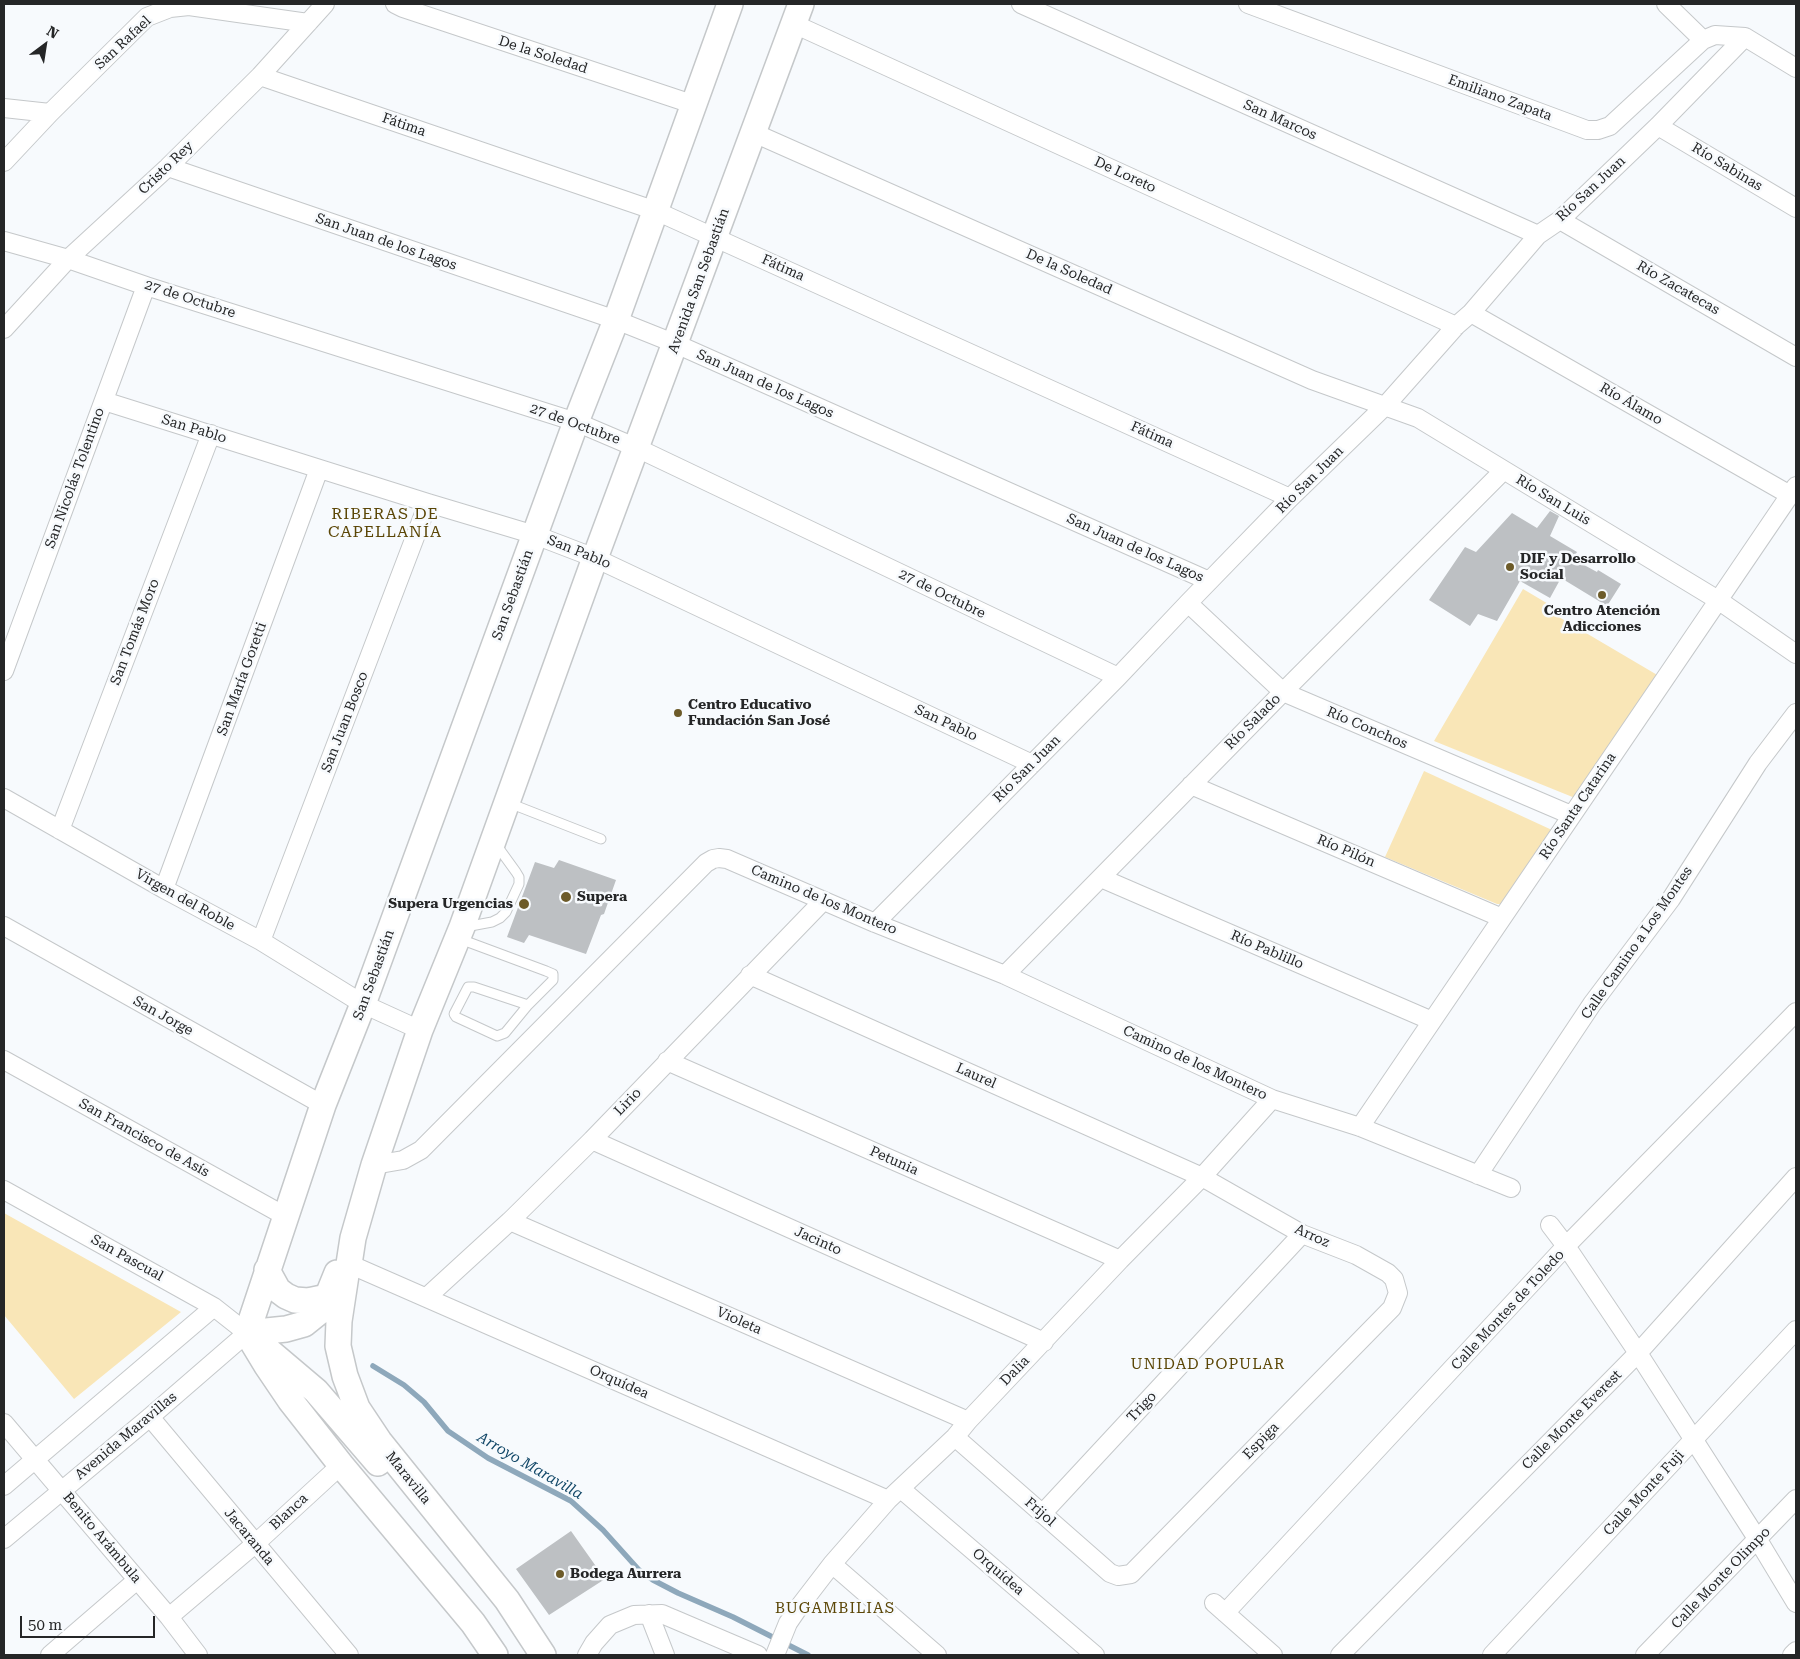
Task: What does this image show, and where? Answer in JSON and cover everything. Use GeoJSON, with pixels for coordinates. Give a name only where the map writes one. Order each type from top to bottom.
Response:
{"type":"FeatureCollection","features":[{"type":"Feature","properties":{"kind":"main road"},"geometry":{"type":"LineString","coordinates":[[536,534],[576,422],[656,211],[692,104],[730,4]]}},
{"type":"Feature","properties":{"kind":"main road","name":"Avenida San Sebastián"},"geometry":{"type":"LineString","coordinates":[[595,558],[798,14]]}},
{"type":"Feature","properties":{"kind":"main road","name":"San Sebastián"},"geometry":{"type":"LineString","coordinates":[[247,1332],[323,1105],[364,1004],[536,534]]}},
{"type":"Feature","properties":{"kind":"main road"},"geometry":{"type":"LineString","coordinates":[[247,1332],[286,1329],[304,1324],[319,1312],[327,1297],[352,1238],[374,1165],[420,1030],[460,932],[595,558]]}},
{"type":"Feature","properties":{"kind":"main road"},"geometry":{"type":"LineString","coordinates":[[348,1269],[352,1238]]}},
{"type":"Feature","properties":{"kind":"main road","name":"Maravilla"},"geometry":{"type":"LineString","coordinates":[[348,1269],[339,1321],[338,1346],[345,1376],[357,1408],[379,1441],[507,1600],[543,1655]]}},
{"type":"Feature","properties":{"kind":"main road"},"geometry":{"type":"LineString","coordinates":[[268,1270],[278,1290],[286,1296],[295,1300],[327,1297]]}},
{"type":"Feature","properties":{"kind":"main road"},"geometry":{"type":"LineString","coordinates":[[247,1332],[316,1391],[377,1462],[404,1490],[426,1499]]}},
{"type":"Feature","properties":{"kind":"main road"},"geometry":{"type":"LineString","coordinates":[[247,1332],[290,1400],[341,1465],[473,1623],[496,1655]]}},
{"type":"Feature","properties":{"kind":"street","name":"Cristo Rey"},"geometry":{"type":"LineString","coordinates":[[4,329],[68,259],[168,167],[260,76],[325,4]]}},
{"type":"Feature","properties":{"kind":"street","name":"De la Soledad"},"geometry":{"type":"LineString","coordinates":[[395,4],[692,104]]}},
{"type":"Feature","properties":{"kind":"street","name":"San Marcos"},"geometry":{"type":"LineString","coordinates":[[1021,4],[1538,236]]}},
{"type":"Feature","properties":{"kind":"street","name":"Emiliano Zapata"},"geometry":{"type":"LineString","coordinates":[[1248,4],[1587,130],[1598,130],[1610,126],[1703,40]]}},
{"type":"Feature","properties":{"kind":"street"},"geometry":{"type":"LineString","coordinates":[[1666,4],[1703,40],[1727,35],[1745,37],[1796,68]]}},
{"type":"Feature","properties":{"kind":"street","name":"San Rafael"},"geometry":{"type":"LineString","coordinates":[[4,162],[50,113],[147,17],[170,8],[189,6],[308,23]]}},
{"type":"Feature","properties":{"kind":"street","name":"De Loreto"},"geometry":{"type":"LineString","coordinates":[[798,14],[1456,326]]}},
{"type":"Feature","properties":{"kind":"street","name":"Río San Juan"},"geometry":{"type":"LineString","coordinates":[[875,923],[1118,678],[1290,498],[1386,405],[1456,326],[1471,313],[1538,236],[1560,220],[1658,126],[1745,37]]}},
{"type":"Feature","properties":{"kind":"street","name":"Fátima"},"geometry":{"type":"LineString","coordinates":[[260,76],[656,211],[1290,498]]}},
{"type":"Feature","properties":{"kind":"street"},"geometry":{"type":"LineString","coordinates":[[4,108],[50,113]]}},
{"type":"Feature","properties":{"kind":"street","name":"Río Sabinas"},"geometry":{"type":"LineString","coordinates":[[1658,126],[1796,208]]}},
{"type":"Feature","properties":{"kind":"street","name":"De la Soledad"},"geometry":{"type":"LineString","coordinates":[[754,133],[1312,380],[1354,396],[1386,405]]}},
{"type":"Feature","properties":{"kind":"street","name":"San Juan de los Lagos"},"geometry":{"type":"LineString","coordinates":[[168,167],[616,320],[676,344],[1209,581]]}},
{"type":"Feature","properties":{"kind":"street","name":"Río Zacatecas"},"geometry":{"type":"LineString","coordinates":[[1560,220],[1796,357]]}},
{"type":"Feature","properties":{"kind":"street","name":"27 de Octubre"},"geometry":{"type":"LineString","coordinates":[[4,241],[68,259],[146,286],[576,422],[637,448],[1118,678]]}},
{"type":"Feature","properties":{"kind":"street","name":"San Nicolás Tolentino"},"geometry":{"type":"LineString","coordinates":[[4,671],[146,286]]}},
{"type":"Feature","properties":{"kind":"street","name":"Río Álamo"},"geometry":{"type":"LineString","coordinates":[[1471,313],[1793,490]]}},
{"type":"Feature","properties":{"kind":"street","name":"San Pablo"},"geometry":{"type":"LineString","coordinates":[[104,401],[428,503],[536,534],[595,558],[1032,764]]}},
{"type":"Feature","properties":{"kind":"street","name":"Río San Luis"},"geometry":{"type":"LineString","coordinates":[[1386,405],[1418,418],[1504,470],[1718,600],[1796,654]]}},
{"type":"Feature","properties":{"kind":"street","name":"San Tomás Moro"},"geometry":{"type":"LineString","coordinates":[[60,830],[210,434]]}},
{"type":"Feature","properties":{"kind":"street","name":"San María Goretti"},"geometry":{"type":"LineString","coordinates":[[164,889],[319,469]]}},
{"type":"Feature","properties":{"kind":"street","name":"Río Salado"},"geometry":{"type":"LineString","coordinates":[[1005,975],[1282,692],[1504,470]]}},
{"type":"Feature","properties":{"kind":"street","name":"Río Santa Catarina"},"geometry":{"type":"LineString","coordinates":[[1360,1127],[1793,490]]}},
{"type":"Feature","properties":{"kind":"street","name":"San Juan Bosco"},"geometry":{"type":"LineString","coordinates":[[261,941],[428,503]]}},
{"type":"Feature","properties":{"kind":"street","name":"Río Conchos"},"geometry":{"type":"LineString","coordinates":[[1188,603],[1282,692],[1571,815]]}},
{"type":"Feature","properties":{"kind":"street","name":"Calle Camino a Los Montes"},"geometry":{"type":"LineString","coordinates":[[1478,1175],[1592,1004],[1671,899],[1758,763],[1796,713]]}},
{"type":"Feature","properties":{"kind":"street","name":"Río Pilón"},"geometry":{"type":"LineString","coordinates":[[1191,785],[1502,918]]}},
{"type":"Feature","properties":{"kind":"street","name":"Virgen del Roble"},"geometry":{"type":"LineString","coordinates":[[4,798],[164,889],[261,941],[364,1004],[420,1030]]}},
{"type":"Feature","properties":{"kind":"street","name":"Camino de los Montero"},"geometry":{"type":"LineString","coordinates":[[374,1165],[403,1160],[421,1150],[706,863],[713,859],[727,859],[875,923],[1005,975],[1272,1099],[1360,1127],[1511,1188]]}},
{"type":"Feature","properties":{"kind":"street","name":"Río Pablillo"},"geometry":{"type":"LineString","coordinates":[[1101,878],[1432,1021]]}},
{"type":"Feature","properties":{"kind":"street","name":"Lirio"},"geometry":{"type":"LineString","coordinates":[[427,1297],[510,1221],[592,1140],[823,901]]}},
{"type":"Feature","properties":{"kind":"street","name":"San Jorge"},"geometry":{"type":"LineString","coordinates":[[4,926],[323,1105]]}},
{"type":"Feature","properties":{"kind":"street","name":"Laurel"},"geometry":{"type":"LineString","coordinates":[[750,976],[1202,1177]]}},
{"type":"Feature","properties":{"kind":"street","name":"Calle Montes de Toledo"},"geometry":{"type":"LineString","coordinates":[[1273,1655],[1220,1608],[1566,1246],[1796,1012]]}},
{"type":"Feature","properties":{"kind":"street","name":"San Francisco de Asís"},"geometry":{"type":"LineString","coordinates":[[4,1060],[285,1216]]}},
{"type":"Feature","properties":{"kind":"street","name":"Petunia"},"geometry":{"type":"LineString","coordinates":[[667,1062],[1120,1260]]}},
{"type":"Feature","properties":{"kind":"street","name":"Dalia"},"geometry":{"type":"LineString","coordinates":[[775,1655],[788,1623],[832,1564],[888,1500],[955,1438],[968,1421],[1120,1260],[1202,1177],[1272,1099]]}},
{"type":"Feature","properties":{"kind":"street","name":"Jacinto"},"geometry":{"type":"LineString","coordinates":[[592,1140],[1044,1342]]}},
{"type":"Feature","properties":{"kind":"street","name":"Arroz"},"geometry":{"type":"LineString","coordinates":[[1202,1177],[1302,1234],[1356,1254],[1388,1273],[1394,1279],[1398,1293],[1392,1308]]}},
{"type":"Feature","properties":{"kind":"street","name":"Calle Monte Everest"},"geometry":{"type":"LineString","coordinates":[[1340,1655],[1638,1353],[1796,1177]]}},
{"type":"Feature","properties":{"kind":"street","name":"San Pascual"},"geometry":{"type":"LineString","coordinates":[[4,1190],[214,1307],[247,1332]]}},
{"type":"Feature","properties":{"kind":"street","name":"Violeta"},"geometry":{"type":"LineString","coordinates":[[510,1221],[968,1421]]}},
{"type":"Feature","properties":{"kind":"street"},"geometry":{"type":"LineString","coordinates":[[1550,1225],[1638,1353],[1758,1540],[1796,1603]]}},
{"type":"Feature","properties":{"kind":"street","name":"Trigo"},"geometry":{"type":"LineString","coordinates":[[1042,1514],[1302,1234]]}},
{"type":"Feature","properties":{"kind":"street","name":"Orquídea"},"geometry":{"type":"LineString","coordinates":[[348,1269],[427,1297],[888,1500]]}},
{"type":"Feature","properties":{"kind":"street"},"geometry":{"type":"LineString","coordinates":[[4,1486],[214,1307]]}},
{"type":"Feature","properties":{"kind":"street","name":"Espiga"},"geometry":{"type":"LineString","coordinates":[[1131,1574],[1392,1308]]}},
{"type":"Feature","properties":{"kind":"street","name":"Calle Monte Fuji"},"geometry":{"type":"LineString","coordinates":[[1492,1655],[1796,1330]]}},
{"type":"Feature","properties":{"kind":"street","name":"Avenida Maravillas"},"geometry":{"type":"LineString","coordinates":[[4,1539],[150,1418],[247,1332]]}},
{"type":"Feature","properties":{"kind":"street","name":"Jacaranda"},"geometry":{"type":"LineString","coordinates":[[150,1418],[348,1655]]}},
{"type":"Feature","properties":{"kind":"street","name":"Benito Arámbula"},"geometry":{"type":"LineString","coordinates":[[4,1423],[198,1655]]}},
{"type":"Feature","properties":{"kind":"street","name":"Frijol"},"geometry":{"type":"LineString","coordinates":[[955,1438],[1110,1573],[1118,1576],[1131,1574]]}},
{"type":"Feature","properties":{"kind":"street","name":"Blanca"},"geometry":{"type":"LineString","coordinates":[[168,1617],[255,1544],[341,1465]]}},
{"type":"Feature","properties":{"kind":"street","name":"Orquídea"},"geometry":{"type":"LineString","coordinates":[[901,1489],[1095,1655]]}},
{"type":"Feature","properties":{"kind":"street","name":"Calle Monte Olimpo"},"geometry":{"type":"LineString","coordinates":[[1645,1655],[1796,1499]]}},
{"type":"Feature","properties":{"kind":"street"},"geometry":{"type":"LineString","coordinates":[[832,1564],[937,1655]]}},
{"type":"Feature","properties":{"kind":"street"},"geometry":{"type":"LineString","coordinates":[[50,1655],[137,1580]]}},
{"type":"Feature","properties":{"kind":"street"},"geometry":{"type":"LineString","coordinates":[[649,1614],[665,1655]]}},
{"type":"Feature","properties":{"kind":"street"},"geometry":{"type":"LineString","coordinates":[[587,1655],[594,1643],[610,1625],[634,1615],[649,1614],[662,1614],[758,1655]]}},
{"type":"Feature","properties":{"kind":"street"},"geometry":{"type":"LineString","coordinates":[[1792,1655],[1796,1651]]}},
{"type":"Feature","properties":{"kind":"lane"},"geometry":{"type":"LineString","coordinates":[[507,802],[601,839]]}},
{"type":"Feature","properties":{"kind":"lane"},"geometry":{"type":"LineString","coordinates":[[460,932],[500,918],[506,912],[519,884],[519,877],[493,840]]}},
{"type":"Feature","properties":{"kind":"lane"},"geometry":{"type":"LineString","coordinates":[[460,932],[546,970],[552,974],[553,980],[528,1005],[505,1033],[497,1036],[456,1018],[454,1014],[468,987],[474,987],[528,1005]]}},
{"type":"Feature","properties":{"kind":"shaded area"},"geometry":{"type":"Polygon","coordinates":[[[1523,589],[1550,605],[1547,610],[1659,676],[1575,798],[1434,741],[1523,589]]]}},
{"type":"Feature","properties":{"kind":"shaded area"},"geometry":{"type":"Polygon","coordinates":[[[1424,771],[1552,830],[1506,904],[1497,904],[1385,857],[1424,771]]]}},
{"type":"Feature","properties":{"kind":"shaded area"},"geometry":{"type":"Polygon","coordinates":[[[4,1213],[181,1312],[74,1399],[4,1315],[4,1213]]]}},
{"type":"Feature","properties":{"kind":"building","name":"DIF y Desarrollo Social"},"geometry":{"type":"Polygon","coordinates":[[[1550,511],[1559,516],[1550,536],[1577,552],[1573,559],[1597,572],[1598,570],[1621,584],[1607,606],[1561,578],[1550,598],[1520,581],[1497,621],[1478,614],[1470,626],[1429,600],[1465,547],[1476,552],[1512,513],[1537,528],[1550,511]]]}},
{"type":"Feature","properties":{"kind":"building","name":"Supera"},"geometry":{"type":"Polygon","coordinates":[[[559,860],[616,880],[604,914],[601,915],[586,954],[529,935],[524,943],[507,937],[535,862],[554,868],[559,860]]]}},
{"type":"Feature","properties":{"kind":"building","name":"Bodega Aurrera"},"geometry":{"type":"Polygon","coordinates":[[[571,1531],[605,1579],[549,1615],[516,1569],[571,1531]]]}},
{"type":"Feature","properties":{"kind":"waterway","name":"Arroyo Maravilla"},"geometry":{"type":"LineString","coordinates":[[373,1366],[404,1385],[424,1402],[448,1431],[488,1458],[571,1501],[603,1530],[639,1570],[653,1580],[733,1617],[808,1655]]}},
{"type":"Feature","properties":{"kind":"place","name":"DIF y Desarrollo Social"},"geometry":{"type":"Point","coordinates":[1510,567]}},
{"type":"Feature","properties":{"kind":"place","name":"Centro Atención Adicciones"},"geometry":{"type":"Point","coordinates":[1602,595]}},
{"type":"Feature","properties":{"kind":"place","name":"Centro Educativo Fundación San José"},"geometry":{"type":"Point","coordinates":[678,713]}},
{"type":"Feature","properties":{"kind":"place","name":"Supera"},"geometry":{"type":"Point","coordinates":[566,897]}},
{"type":"Feature","properties":{"kind":"place","name":"Supera Urgencias"},"geometry":{"type":"Point","coordinates":[524,904]}},
{"type":"Feature","properties":{"kind":"place","name":"Bodega Aurrera"},"geometry":{"type":"Point","coordinates":[560,1574]}},
{"type":"Feature","properties":{"kind":"district","name":"RIBERAS DE CAPELLANÍA"},"geometry":{"type":"Point","coordinates":[385,523]}},
{"type":"Feature","properties":{"kind":"district","name":"UNIDAD POPULAR"},"geometry":{"type":"Point","coordinates":[1208,1365]}},
{"type":"Feature","properties":{"kind":"district","name":"BUGAMBILIAS"},"geometry":{"type":"Point","coordinates":[835,1609]}}]}
